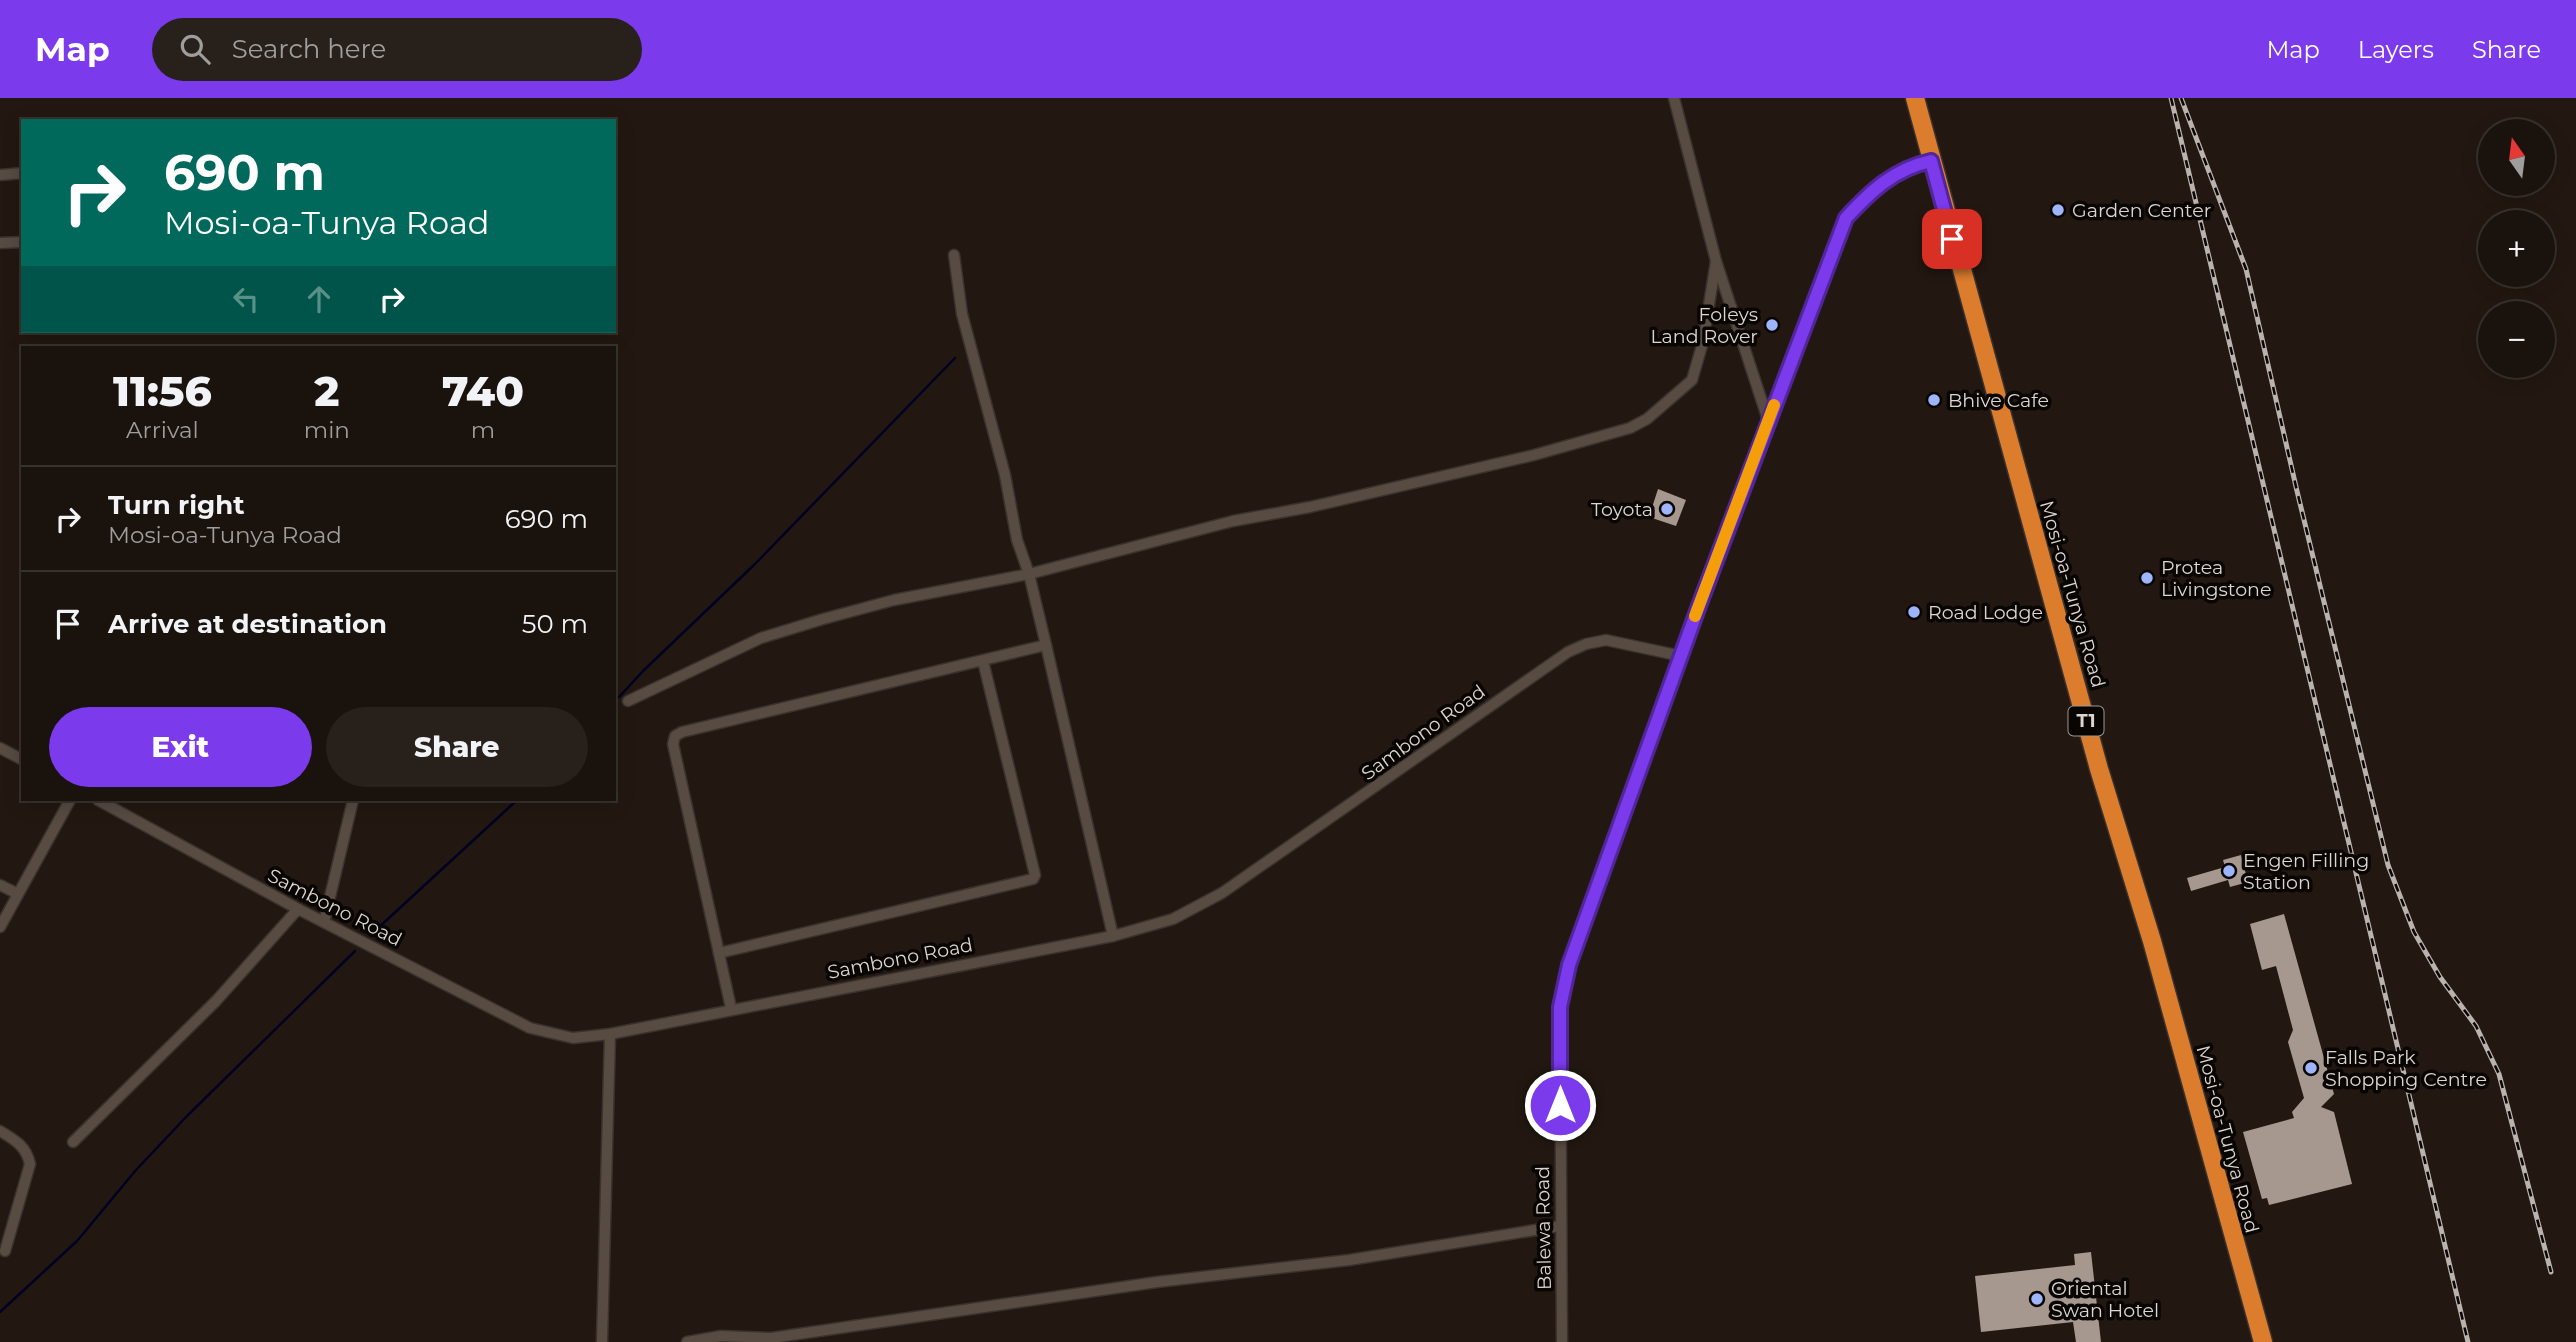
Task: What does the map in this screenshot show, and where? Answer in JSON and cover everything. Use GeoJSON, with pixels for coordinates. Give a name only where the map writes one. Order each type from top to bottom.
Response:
{"type":"FeatureCollection","features":[{"type":"Feature","properties":{"kind":"highway","name":"Mosi-oa-Tunya Road"},"geometry":{"type":"LineString","coordinates":[[1915,98],[2099,769],[2152,940],[2263,1342]]}},
{"type":"Feature","properties":{"kind":"street"},"geometry":{"type":"LineString","coordinates":[[1674,98],[1716,261],[1768,421]]}},
{"type":"Feature","properties":{"kind":"street","name":"Balewa Road"},"geometry":{"type":"LineString","coordinates":[[1562,1342],[1560,1007],[1569,965],[1768,421],[1846,218],[1890,176],[1931,161]]}},
{"type":"Feature","properties":{"kind":"street"},"geometry":{"type":"LineString","coordinates":[[0,175],[21,173]]}},
{"type":"Feature","properties":{"kind":"street"},"geometry":{"type":"LineString","coordinates":[[0,243],[21,242]]}},
{"type":"Feature","properties":{"kind":"street"},"geometry":{"type":"LineString","coordinates":[[954,255],[962,314],[1005,475],[1017,540],[1029,574],[1113,936]]}},
{"type":"Feature","properties":{"kind":"street"},"geometry":{"type":"LineString","coordinates":[[628,701],[782,630],[894,600],[1029,574],[1233,521],[1310,507],[1534,455],[1630,428],[1647,419],[1692,380],[1703,342],[1716,261]]}},
{"type":"Feature","properties":{"kind":"street","name":"Sambono Road"},"geometry":{"type":"LineString","coordinates":[[101,801],[298,909],[530,1028],[573,1038],[610,1034],[1113,936],[1174,919],[1222,893],[1568,652],[1586,644],[1606,640],[1681,656]]}},
{"type":"Feature","properties":{"kind":"street"},"geometry":{"type":"LineString","coordinates":[[731,1009],[673,744],[674,736],[821,697],[983,662],[1046,645]]}},
{"type":"Feature","properties":{"kind":"street"},"geometry":{"type":"LineString","coordinates":[[719,953],[1033,879],[1035,875],[983,662]]}},
{"type":"Feature","properties":{"kind":"street"},"geometry":{"type":"LineString","coordinates":[[0,748],[21,759]]}},
{"type":"Feature","properties":{"kind":"street"},"geometry":{"type":"LineString","coordinates":[[0,927],[16,893],[68,801]]}},
{"type":"Feature","properties":{"kind":"street"},"geometry":{"type":"LineString","coordinates":[[324,922],[353,801]]}},
{"type":"Feature","properties":{"kind":"street"},"geometry":{"type":"LineString","coordinates":[[0,886],[16,893]]}},
{"type":"Feature","properties":{"kind":"street"},"geometry":{"type":"LineString","coordinates":[[73,1142],[216,1001],[298,909]]}},
{"type":"Feature","properties":{"kind":"street"},"geometry":{"type":"LineString","coordinates":[[602,1342],[610,1034]]}},
{"type":"Feature","properties":{"kind":"street"},"geometry":{"type":"LineString","coordinates":[[0,1131],[21,1144],[30,1164],[5,1251]]}},
{"type":"Feature","properties":{"kind":"street"},"geometry":{"type":"LineString","coordinates":[[687,1342],[722,1336],[771,1338],[1157,1282],[1349,1260],[1560,1227]]}},
{"type":"Feature","properties":{"kind":"building","name":"Toyota"},"geometry":{"type":"Polygon","coordinates":[[[1658,489],[1686,500],[1676,526],[1649,517],[1658,489]]]}},
{"type":"Feature","properties":{"kind":"building","name":"Engen Filling Station"},"geometry":{"type":"Polygon","coordinates":[[[2241,855],[2248,882],[2230,887],[2228,880],[2191,891],[2187,878],[2225,867],[2223,860],[2241,855]]]}},
{"type":"Feature","properties":{"kind":"building","name":"Falls Park Shopping Centre"},"geometry":{"type":"Polygon","coordinates":[[[2284,914],[2334,1094],[2321,1107],[2334,1112],[2352,1184],[2269,1205],[2267,1198],[2262,1199],[2243,1132],[2294,1118],[2292,1112],[2304,1098],[2288,1042],[2293,1030],[2276,966],[2262,970],[2250,924],[2284,914]]]}},
{"type":"Feature","properties":{"kind":"building","name":"Oriental Swan Hotel"},"geometry":{"type":"Polygon","coordinates":[[[2091,1252],[2101,1342],[2076,1342],[2073,1322],[1981,1332],[1975,1276],[2075,1265],[2074,1254],[2091,1252]]]}},
{"type":"Feature","properties":{"kind":"waterway"},"geometry":{"type":"LineString","coordinates":[[619,697],[755,564],[955,358]]}},
{"type":"Feature","properties":{"kind":"waterway"},"geometry":{"type":"LineString","coordinates":[[377,929],[516,801]]}},
{"type":"Feature","properties":{"kind":"waterway"},"geometry":{"type":"LineString","coordinates":[[0,1312],[77,1241],[136,1170],[187,1116],[355,951]]}},
{"type":"Feature","properties":{"kind":"railway"},"geometry":{"type":"LineString","coordinates":[[2171,98],[2468,1342]]}},
{"type":"Feature","properties":{"kind":"railway"},"geometry":{"type":"LineString","coordinates":[[2181,98],[2246,269],[2388,865],[2414,932],[2440,977],[2476,1026],[2499,1074],[2551,1272]]}},
{"type":"Feature","properties":{"kind":"slow traffic"},"geometry":{"type":"LineString","coordinates":[[1695,616],[1774,405]]}},
{"type":"Feature","properties":{"kind":"place","name":"Garden Center"},"geometry":{"type":"Point","coordinates":[2058,210]}},
{"type":"Feature","properties":{"kind":"place","name":"Foleys Land Rover"},"geometry":{"type":"Point","coordinates":[1772,325]}},
{"type":"Feature","properties":{"kind":"place","name":"Bhive Cafe"},"geometry":{"type":"Point","coordinates":[1934,400]}},
{"type":"Feature","properties":{"kind":"place","name":"Toyota"},"geometry":{"type":"Point","coordinates":[1667,509]}},
{"type":"Feature","properties":{"kind":"place","name":"Protea Livingstone"},"geometry":{"type":"Point","coordinates":[2147,578]}},
{"type":"Feature","properties":{"kind":"place","name":"Road Lodge"},"geometry":{"type":"Point","coordinates":[1914,612]}},
{"type":"Feature","properties":{"kind":"place","name":"Engen Filling Station"},"geometry":{"type":"Point","coordinates":[2229,871]}},
{"type":"Feature","properties":{"kind":"place","name":"Falls Park Shopping Centre"},"geometry":{"type":"Point","coordinates":[2311,1068]}},
{"type":"Feature","properties":{"kind":"place","name":"Oriental Swan Hotel"},"geometry":{"type":"Point","coordinates":[2037,1299]}},
{"type":"Feature","properties":{"kind":"route"},"geometry":{"type":"LineString","coordinates":[[1560,1105],[1560,1007],[1569,965],[1700,603],[1846,218],[1868,194],[1890,176],[1931,161],[1952,239]]}}]}
